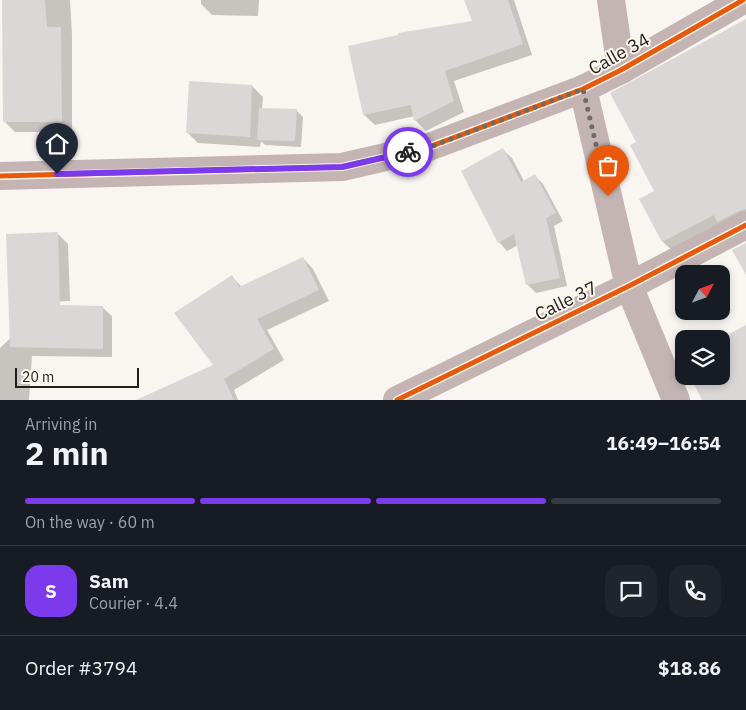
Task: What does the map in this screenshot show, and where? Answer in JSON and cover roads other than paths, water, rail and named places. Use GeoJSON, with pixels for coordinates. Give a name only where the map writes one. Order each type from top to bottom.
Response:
{"type":"FeatureCollection","features":[{"type":"Feature","properties":{"kind":"street"},"geometry":{"type":"LineString","coordinates":[[611,0],[621,70]]}},
{"type":"Feature","properties":{"kind":"street","name":"Calle 34"},"geometry":{"type":"LineString","coordinates":[[0,176],[342,167],[430,147],[583,89],[621,70],[742,0]]}},
{"type":"Feature","properties":{"kind":"street"},"geometry":{"type":"LineString","coordinates":[[583,89],[629,286],[676,400]]}},
{"type":"Feature","properties":{"kind":"street","name":"Calle 37"},"geometry":{"type":"LineString","coordinates":[[398,400],[629,286],[746,224]]}}]}
